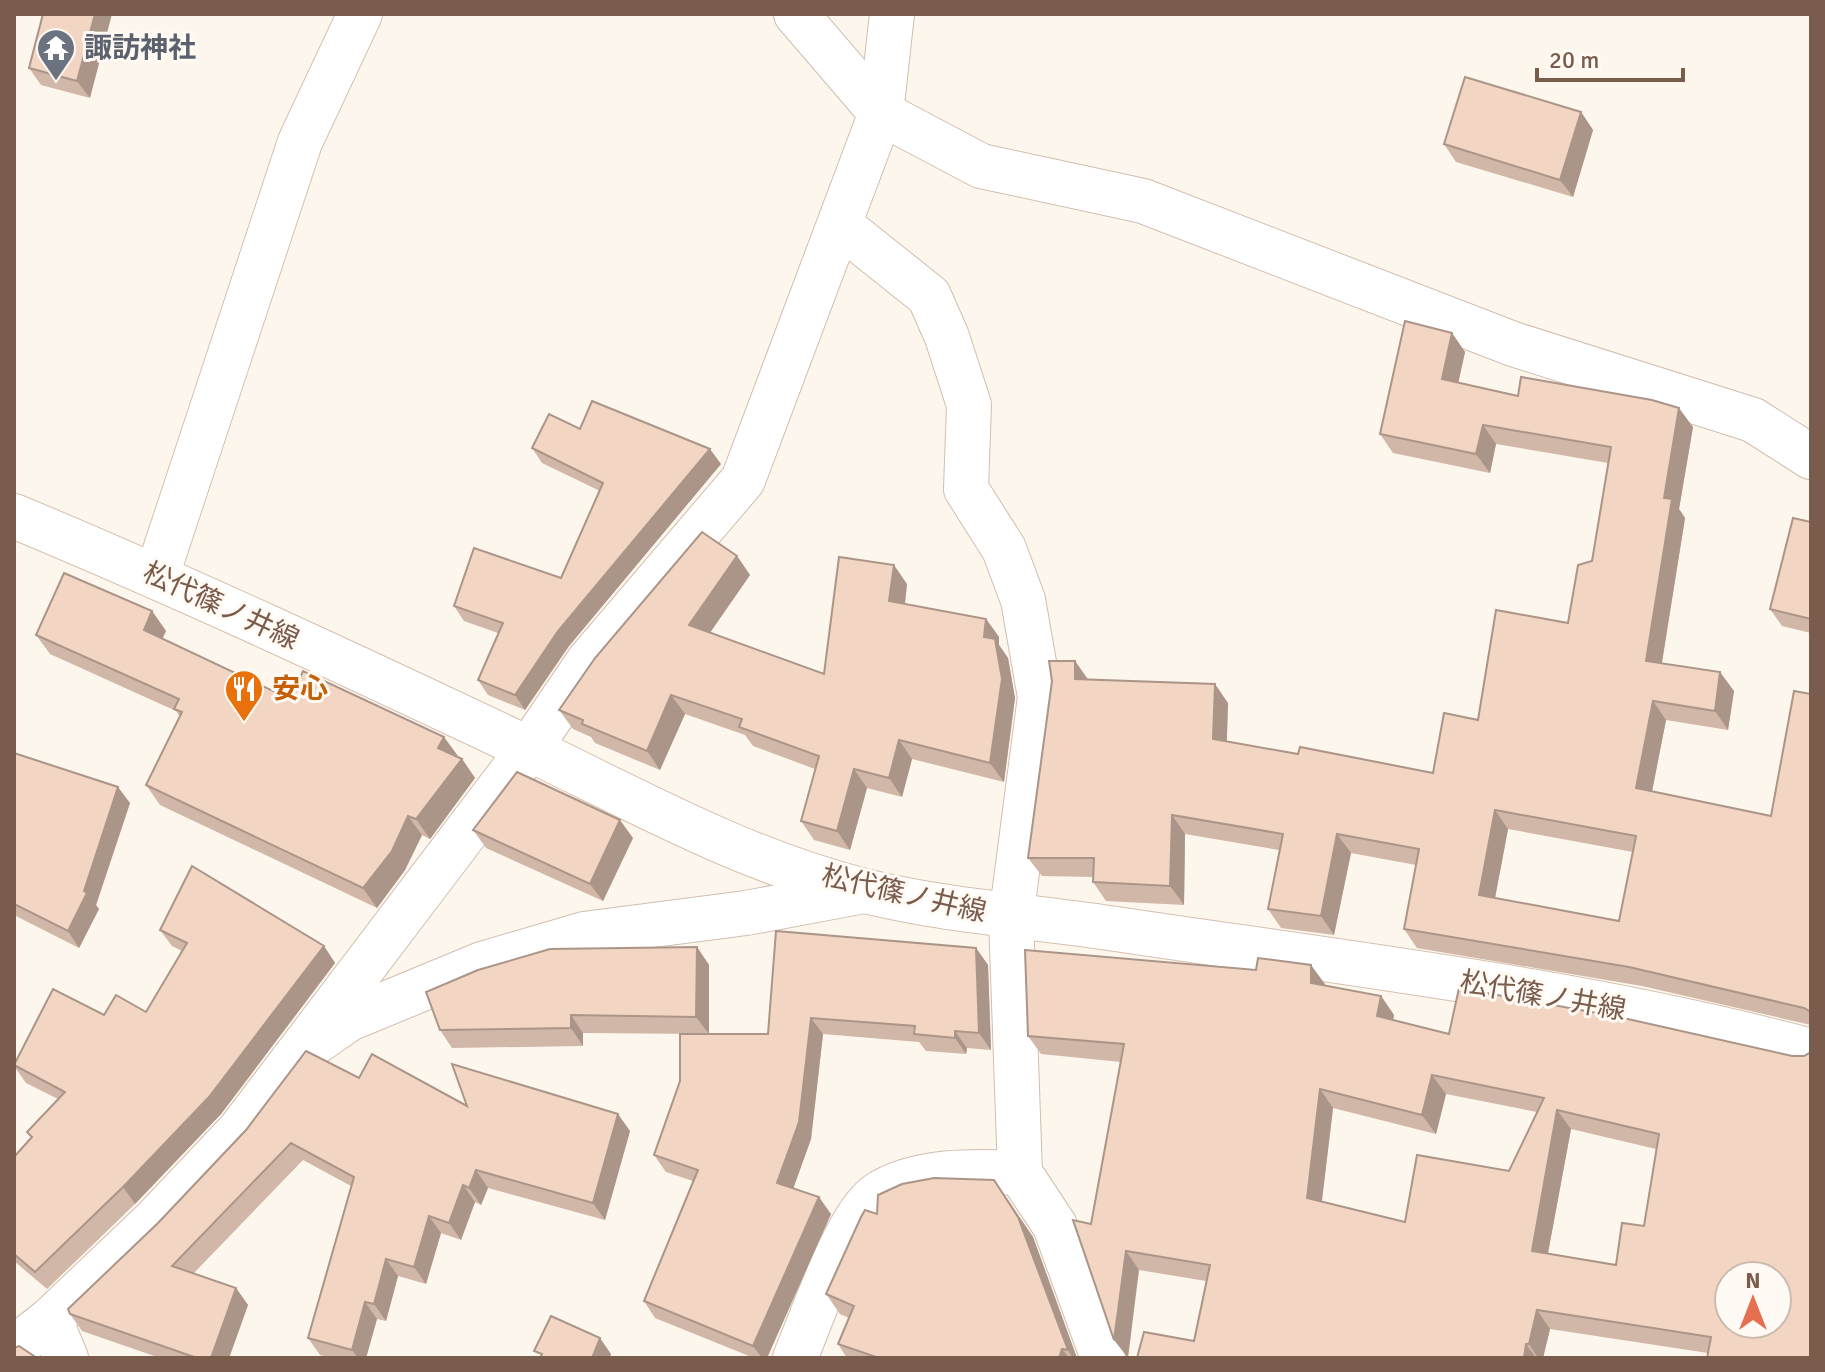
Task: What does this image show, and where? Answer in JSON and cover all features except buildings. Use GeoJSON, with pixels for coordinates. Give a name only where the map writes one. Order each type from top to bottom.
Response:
{"type":"FeatureCollection","features":[{"type":"Feature","properties":{"kind":"street"},"geometry":{"type":"LineString","coordinates":[[157,575],[300,142],[360,14]]}},
{"type":"Feature","properties":{"kind":"street"},"geometry":{"type":"LineString","coordinates":[[796,14],[881,113],[981,166],[1143,201],[1513,344],[1753,420],[1811,457]]}},
{"type":"Feature","properties":{"kind":"street"},"geometry":{"type":"LineString","coordinates":[[14,1348],[58,1339],[153,1222],[240,1130],[529,749],[588,662],[743,480],[881,113],[892,14]]}},
{"type":"Feature","properties":{"kind":"street"},"geometry":{"type":"LineString","coordinates":[[840,225],[929,296],[947,337],[969,405],[966,489],[1004,549],[1023,600],[1040,697],[1011,918],[1020,1173],[1055,1226],[1103,1358]]}},
{"type":"Feature","properties":{"kind":"street","name":"松代篠ノ井線"},"geometry":{"type":"LineString","coordinates":[[14,516],[157,575],[529,749],[714,841],[864,891],[1011,918],[1088,925],[1467,982],[1728,1029],[1811,1051]]}},
{"type":"Feature","properties":{"kind":"street"},"geometry":{"type":"LineString","coordinates":[[294,1058],[349,1019],[482,964],[584,934],[746,913],[864,891]]}},
{"type":"Feature","properties":{"kind":"street"},"geometry":{"type":"LineString","coordinates":[[795,1358],[853,1224],[876,1195],[960,1170],[1020,1173]]}},
{"type":"Feature","properties":{"kind":"place","name":"諏訪神社"},"geometry":{"type":"Point","coordinates":[56,82]}},
{"type":"Feature","properties":{"kind":"place","name":"安心"},"geometry":{"type":"Point","coordinates":[244,723]}}]}
